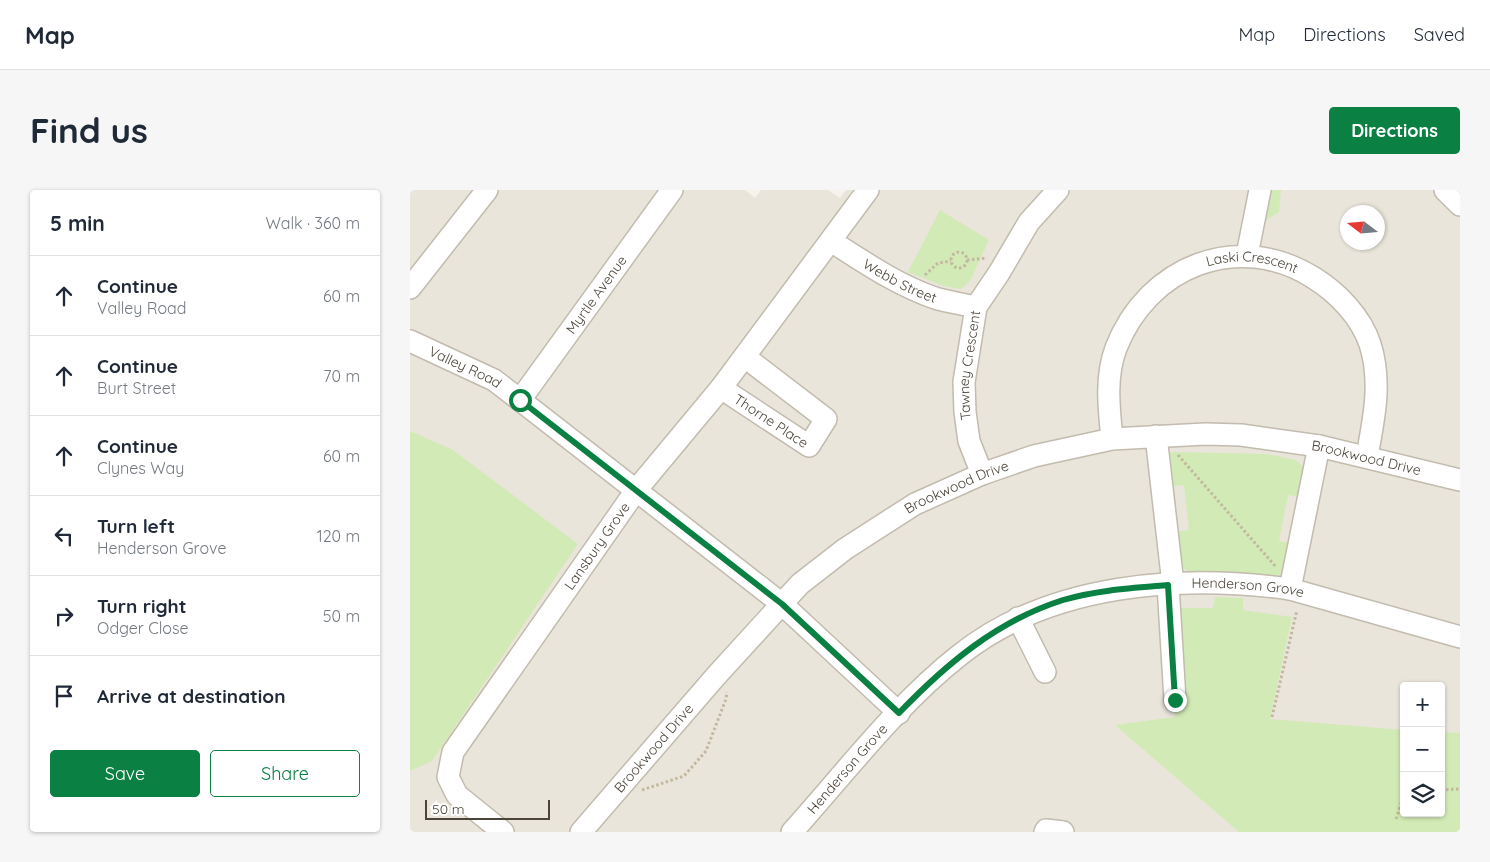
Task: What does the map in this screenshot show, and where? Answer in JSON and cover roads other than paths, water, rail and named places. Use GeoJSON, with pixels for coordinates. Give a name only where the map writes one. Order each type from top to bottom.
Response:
{"type":"FeatureCollection","features":[{"type":"Feature","properties":{"kind":"street"},"geometry":{"type":"LineString","coordinates":[[410,288],[487,190]]}},
{"type":"Feature","properties":{"kind":"street","name":"Myrtle Avenue"},"geometry":{"type":"LineString","coordinates":[[520,400],[672,190]]}},
{"type":"Feature","properties":{"kind":"street","name":"Lansbury Grove"},"geometry":{"type":"LineString","coordinates":[[503,832],[457,795],[448,777],[453,752],[637,489],[721,388],[868,190]]}},
{"type":"Feature","properties":{"kind":"street","name":"Tawney Crescent"},"geometry":{"type":"LineString","coordinates":[[982,474],[969,441],[965,412],[964,382],[976,307],[1000,273],[1029,222],[1058,190]]}},
{"type":"Feature","properties":{"kind":"street"},"geometry":{"type":"LineString","coordinates":[[1247,255],[1260,190]]}},
{"type":"Feature","properties":{"kind":"street","name":"Webb Street"},"geometry":{"type":"LineString","coordinates":[[831,240],[879,271],[914,290],[937,299],[976,307]]}},
{"type":"Feature","properties":{"kind":"street","name":"Laski Crescent"},"geometry":{"type":"LineString","coordinates":[[1112,438],[1109,407],[1110,377],[1116,349],[1130,320],[1147,297],[1169,278],[1195,265],[1212,260],[1247,255],[1274,261],[1302,271],[1327,286],[1340,298],[1359,324],[1369,342],[1377,384],[1376,409],[1366,456]]}},
{"type":"Feature","properties":{"kind":"street","name":"Valley Road"},"geometry":{"type":"LineString","coordinates":[[410,341],[494,380],[637,489],[782,604],[899,713]]}},
{"type":"Feature","properties":{"kind":"street","name":"Thorne Place"},"geometry":{"type":"LineString","coordinates":[[721,388],[809,446],[826,419],[744,357]]}},
{"type":"Feature","properties":{"kind":"street","name":"Brookwood Drive"},"geometry":{"type":"LineString","coordinates":[[581,832],[728,663],[800,584],[845,549],[915,504],[982,474],[1034,456],[1112,438],[1241,435],[1319,446],[1460,480]]}},
{"type":"Feature","properties":{"kind":"street"},"geometry":{"type":"LineString","coordinates":[[1159,436],[1171,584],[1175,700]]}},
{"type":"Feature","properties":{"kind":"street"},"geometry":{"type":"LineString","coordinates":[[1294,589],[1319,446]]}},
{"type":"Feature","properties":{"kind":"street","name":"Henderson Grove"},"geometry":{"type":"LineString","coordinates":[[792,832],[932,678],[962,653],[991,633],[1018,618],[1072,598],[1098,592],[1171,584],[1228,583],[1294,589],[1460,637]]}},
{"type":"Feature","properties":{"kind":"street"},"geometry":{"type":"LineString","coordinates":[[1018,618],[1045,672]]}}]}
